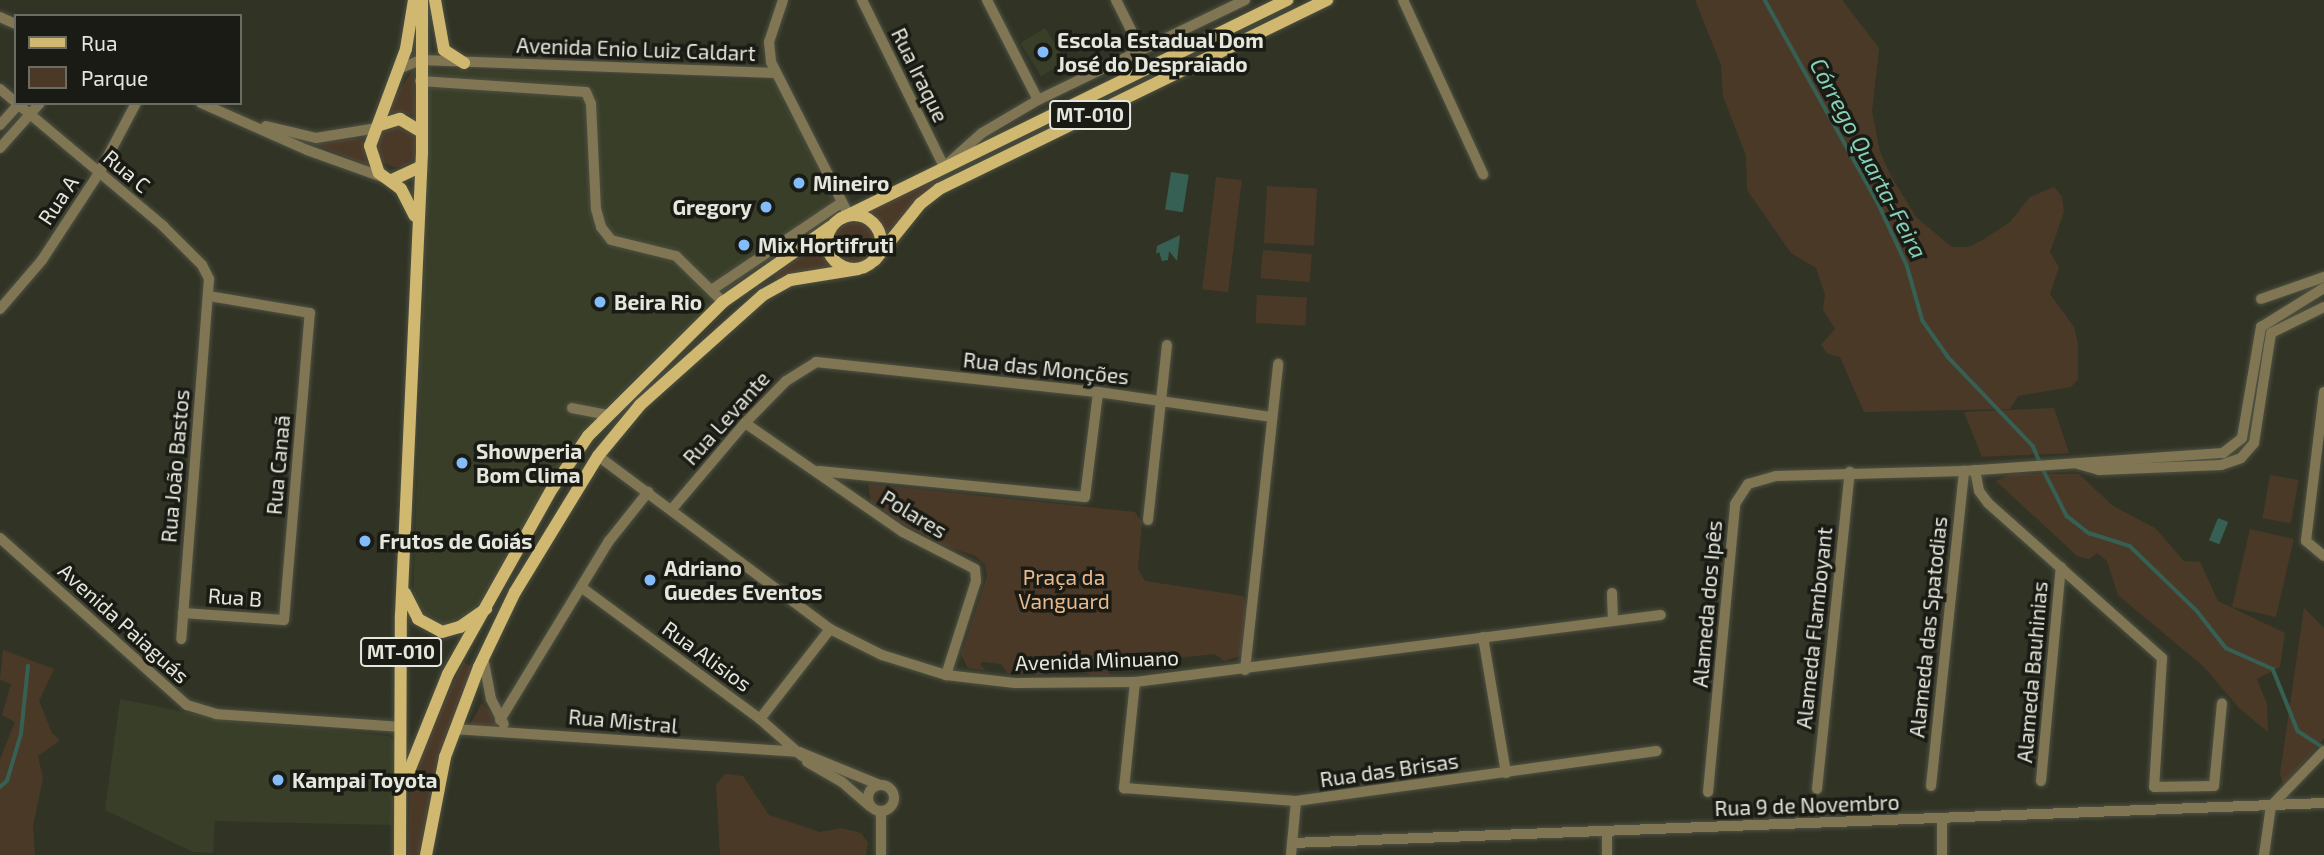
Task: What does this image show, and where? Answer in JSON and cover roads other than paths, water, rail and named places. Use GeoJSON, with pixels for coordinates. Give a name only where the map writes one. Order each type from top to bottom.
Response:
{"type":"FeatureCollection","features":[{"type":"Feature","properties":{"kind":"main road"},"geometry":{"type":"LineString","coordinates":[[414,0],[399,69],[370,146],[374,164],[407,197],[416,218]]}},
{"type":"Feature","properties":{"kind":"main road"},"geometry":{"type":"LineString","coordinates":[[405,591],[416,218],[420,167],[422,0]]}},
{"type":"Feature","properties":{"kind":"main road"},"geometry":{"type":"LineString","coordinates":[[435,0],[444,50],[464,63]]}},
{"type":"Feature","properties":{"kind":"main road","name":"MT-010"},"geometry":{"type":"LineString","coordinates":[[405,591],[418,619],[432,629],[452,630],[486,609],[552,489],[607,415],[723,302],[830,227],[844,212],[944,167],[1287,0]]}},
{"type":"Feature","properties":{"kind":"main road","name":"MT-010"},"geometry":{"type":"LineString","coordinates":[[426,855],[440,774],[455,729],[483,657],[514,592],[598,456],[649,396],[763,295],[790,280],[858,269],[875,260],[920,204],[939,189],[1327,0]]}},
{"type":"Feature","properties":{"kind":"main road"},"geometry":{"type":"LineString","coordinates":[[379,126],[400,120],[421,131]]}},
{"type":"Feature","properties":{"kind":"main road"},"geometry":{"type":"LineString","coordinates":[[389,179],[420,167]]}},
{"type":"Feature","properties":{"kind":"main road"},"geometry":{"type":"LineString","coordinates":[[844,212],[860,216],[875,225],[881,242],[875,260]]}},
{"type":"Feature","properties":{"kind":"main road"},"geometry":{"type":"LineString","coordinates":[[830,227],[826,242],[830,257],[842,267],[858,269]]}},
{"type":"Feature","properties":{"kind":"main road","name":"MT-010"},"geometry":{"type":"LineString","coordinates":[[400,855],[404,783],[400,720],[405,591]]}},
{"type":"Feature","properties":{"kind":"main road"},"geometry":{"type":"LineString","coordinates":[[404,783],[443,683],[486,609]]}},
{"type":"Feature","properties":{"kind":"street"},"geometry":{"type":"LineString","coordinates":[[776,73],[769,42],[783,0]]}},
{"type":"Feature","properties":{"kind":"street","name":"Rua Iraque"},"geometry":{"type":"LineString","coordinates":[[862,0],[944,167]]}},
{"type":"Feature","properties":{"kind":"street"},"geometry":{"type":"LineString","coordinates":[[987,0],[1038,100]]}},
{"type":"Feature","properties":{"kind":"street"},"geometry":{"type":"LineString","coordinates":[[1116,0],[1140,48]]}},
{"type":"Feature","properties":{"kind":"street"},"geometry":{"type":"LineString","coordinates":[[1403,0],[1483,174]]}},
{"type":"Feature","properties":{"kind":"street"},"geometry":{"type":"LineString","coordinates":[[944,167],[982,133],[1038,100],[1241,1]]}},
{"type":"Feature","properties":{"kind":"street"},"geometry":{"type":"LineString","coordinates":[[1179,33],[1186,47]]}},
{"type":"Feature","properties":{"kind":"street"},"geometry":{"type":"LineString","coordinates":[[399,69],[420,60]]}},
{"type":"Feature","properties":{"kind":"street","name":"Avenida Enio Luiz Caldart"},"geometry":{"type":"LineString","coordinates":[[420,60],[776,73],[844,212]]}},
{"type":"Feature","properties":{"kind":"street"},"geometry":{"type":"LineString","coordinates":[[420,81],[586,92],[591,104],[596,209],[601,228],[611,240],[676,256],[713,289],[723,302]]}},
{"type":"Feature","properties":{"kind":"street","name":"Rua C"},"geometry":{"type":"LineString","coordinates":[[0,89],[14,101]]}},
{"type":"Feature","properties":{"kind":"street"},"geometry":{"type":"LineString","coordinates":[[0,125],[19,105]]}},
{"type":"Feature","properties":{"kind":"street","name":"Rua C"},"geometry":{"type":"LineString","coordinates":[[19,105],[202,265],[209,279],[208,296]]}},
{"type":"Feature","properties":{"kind":"street"},"geometry":{"type":"LineString","coordinates":[[0,148],[38,105]]}},
{"type":"Feature","properties":{"kind":"street","name":"Rua A"},"geometry":{"type":"LineString","coordinates":[[0,309],[42,260],[99,173],[135,105]]}},
{"type":"Feature","properties":{"kind":"street"},"geometry":{"type":"LineString","coordinates":[[205,105],[307,150],[389,179]]}},
{"type":"Feature","properties":{"kind":"street"},"geometry":{"type":"LineString","coordinates":[[239,120],[316,138],[379,126]]}},
{"type":"Feature","properties":{"kind":"street"},"geometry":{"type":"LineString","coordinates":[[713,289],[844,212]]}},
{"type":"Feature","properties":{"kind":"street"},"geometry":{"type":"LineString","coordinates":[[2261,299],[2324,277]]}},
{"type":"Feature","properties":{"kind":"street"},"geometry":{"type":"LineString","coordinates":[[2221,465],[2223,453],[2242,438],[2257,337],[2273,322],[2321,290],[2324,307],[2273,322]]}},
{"type":"Feature","properties":{"kind":"street","name":"Rua Canaã"},"geometry":{"type":"LineString","coordinates":[[208,296],[310,313],[284,620]]}},
{"type":"Feature","properties":{"kind":"street","name":"Rua João Bastos"},"geometry":{"type":"LineString","coordinates":[[181,639],[208,296]]}},
{"type":"Feature","properties":{"kind":"street"},"geometry":{"type":"LineString","coordinates":[[2242,438],[2254,443],[2273,322]]}},
{"type":"Feature","properties":{"kind":"street"},"geometry":{"type":"LineString","coordinates":[[1148,520],[1167,345]]}},
{"type":"Feature","properties":{"kind":"street","name":"Rua das Monções"},"geometry":{"type":"LineString","coordinates":[[816,362],[1098,392],[1272,417]]}},
{"type":"Feature","properties":{"kind":"street","name":"Rua Levante"},"geometry":{"type":"LineString","coordinates":[[672,509],[745,423],[786,381],[816,362]]}},
{"type":"Feature","properties":{"kind":"street"},"geometry":{"type":"LineString","coordinates":[[1245,670],[1278,364]]}},
{"type":"Feature","properties":{"kind":"street"},"geometry":{"type":"LineString","coordinates":[[816,471],[1085,497],[1098,392]]}},
{"type":"Feature","properties":{"kind":"street"},"geometry":{"type":"LineString","coordinates":[[2324,392],[2306,541],[2324,556]]}},
{"type":"Feature","properties":{"kind":"street"},"geometry":{"type":"LineString","coordinates":[[572,408],[607,415]]}},
{"type":"Feature","properties":{"kind":"street","name":"Polares"},"geometry":{"type":"LineString","coordinates":[[745,423],[903,532],[975,569],[976,581],[946,675]]}},
{"type":"Feature","properties":{"kind":"street","name":"Alameda dos Ipês"},"geometry":{"type":"LineString","coordinates":[[2076,464],[2099,470],[2221,465],[2241,458],[2254,443]]}},
{"type":"Feature","properties":{"kind":"street","name":"Alameda dos Ipês"},"geometry":{"type":"LineString","coordinates":[[1708,792],[1735,504],[1748,484],[1766,479],[1850,472],[1969,470],[2223,453]]}},
{"type":"Feature","properties":{"kind":"street","name":"Avenida Minuano"},"geometry":{"type":"LineString","coordinates":[[598,456],[830,629],[882,655],[946,675],[1015,683],[1135,682],[1661,615]]}},
{"type":"Feature","properties":{"kind":"street"},"geometry":{"type":"LineString","coordinates":[[1969,470],[1988,503],[2162,658],[2154,787],[2214,786],[2222,703]]}},
{"type":"Feature","properties":{"kind":"street","name":"Alameda das Spatodias"},"geometry":{"type":"LineString","coordinates":[[1931,786],[1969,470]]}},
{"type":"Feature","properties":{"kind":"street","name":"Alameda Flamboyant"},"geometry":{"type":"LineString","coordinates":[[1817,789],[1850,472]]}},
{"type":"Feature","properties":{"kind":"street"},"geometry":{"type":"LineString","coordinates":[[500,720],[609,541],[648,492]]}},
{"type":"Feature","properties":{"kind":"street","name":"Avenida Paiaguás"},"geometry":{"type":"LineString","coordinates":[[0,538],[187,705],[216,714],[400,720]]}},
{"type":"Feature","properties":{"kind":"street","name":"Alameda Bauhinias"},"geometry":{"type":"LineString","coordinates":[[2041,781],[2060,567]]}},
{"type":"Feature","properties":{"kind":"street","name":"Rua Alisios"},"geometry":{"type":"LineString","coordinates":[[581,587],[760,719],[797,755]]}},
{"type":"Feature","properties":{"kind":"street"},"geometry":{"type":"LineString","coordinates":[[1612,593],[1613,620]]}},
{"type":"Feature","properties":{"kind":"street","name":"Rua B"},"geometry":{"type":"LineString","coordinates":[[183,613],[284,620]]}},
{"type":"Feature","properties":{"kind":"street"},"geometry":{"type":"LineString","coordinates":[[760,719],[830,629]]}},
{"type":"Feature","properties":{"kind":"street"},"geometry":{"type":"LineString","coordinates":[[1483,637],[1506,773]]}},
{"type":"Feature","properties":{"kind":"street"},"geometry":{"type":"LineString","coordinates":[[483,657],[488,690],[500,720],[511,731]]}},
{"type":"Feature","properties":{"kind":"street","name":"Rua das Brisas"},"geometry":{"type":"LineString","coordinates":[[1135,682],[1124,788],[1296,802],[1657,751]]}},
{"type":"Feature","properties":{"kind":"street","name":"Rua Mistral"},"geometry":{"type":"LineString","coordinates":[[455,729],[511,731],[797,755]]}},
{"type":"Feature","properties":{"kind":"street"},"geometry":{"type":"LineString","coordinates":[[2264,855],[2272,806],[2321,754]]}},
{"type":"Feature","properties":{"kind":"street"},"geometry":{"type":"LineString","coordinates":[[797,755],[880,785],[894,796],[890,809],[881,812],[870,806],[842,782],[797,755]]}},
{"type":"Feature","properties":{"kind":"street"},"geometry":{"type":"LineString","coordinates":[[870,806],[868,794],[880,785]]}},
{"type":"Feature","properties":{"kind":"street"},"geometry":{"type":"LineString","coordinates":[[1292,855],[1296,802]]}},
{"type":"Feature","properties":{"kind":"street","name":"Rua 9 de Novembro"},"geometry":{"type":"LineString","coordinates":[[1292,843],[2324,803]]}},
{"type":"Feature","properties":{"kind":"street"},"geometry":{"type":"LineString","coordinates":[[881,812],[881,855]]}},
{"type":"Feature","properties":{"kind":"street"},"geometry":{"type":"LineString","coordinates":[[1942,819],[1942,855]]}},
{"type":"Feature","properties":{"kind":"street"},"geometry":{"type":"LineString","coordinates":[[1607,831],[1607,855]]}},
{"type":"Feature","properties":{"kind":"water"},"geometry":{"type":"Polygon","coordinates":[[[1171,172],[1189,175],[1183,212],[1165,210],[1171,172]]]}},
{"type":"Feature","properties":{"kind":"water"},"geometry":{"type":"Polygon","coordinates":[[[1180,235],[1177,261],[1169,251],[1168,260],[1162,261],[1159,252],[1156,254],[1157,246],[1180,235]]]}},
{"type":"Feature","properties":{"kind":"water"},"geometry":{"type":"Polygon","coordinates":[[[2218,518],[2228,522],[2219,544],[2209,540],[2218,518]]]}},
{"type":"Feature","properties":{"kind":"waterway","name":"Córrego Quarta-Feira"},"geometry":{"type":"LineString","coordinates":[[1765,0],[1880,207],[1907,265],[1923,321],[1949,358],[2033,446],[2040,462]]}},
{"type":"Feature","properties":{"kind":"waterway","name":"Córrego Quarta-Feira"},"geometry":{"type":"LineString","coordinates":[[2043,469],[2067,516],[2089,533],[2130,546],[2198,612],[2226,648],[2273,669],[2298,731],[2324,748]]}},
{"type":"Feature","properties":{"kind":"waterway"},"geometry":{"type":"LineString","coordinates":[[0,787],[7,781],[21,734],[28,666]]}},
{"type":"Feature","properties":{"kind":"place","name":"Escola Estadual Dom José do Despraiado"},"geometry":{"type":"Point","coordinates":[1043,52]}},
{"type":"Feature","properties":{"kind":"place","name":"Mineiro"},"geometry":{"type":"Point","coordinates":[799,183]}},
{"type":"Feature","properties":{"kind":"place","name":"Gregory"},"geometry":{"type":"Point","coordinates":[766,207]}},
{"type":"Feature","properties":{"kind":"place","name":"Mix Hortifruti"},"geometry":{"type":"Point","coordinates":[744,245]}},
{"type":"Feature","properties":{"kind":"place","name":"Beira Rio"},"geometry":{"type":"Point","coordinates":[600,302]}},
{"type":"Feature","properties":{"kind":"place","name":"Showperia Bom Clima"},"geometry":{"type":"Point","coordinates":[462,463]}},
{"type":"Feature","properties":{"kind":"place","name":"Frutos de Goiás"},"geometry":{"type":"Point","coordinates":[365,541]}},
{"type":"Feature","properties":{"kind":"place","name":"Adriano Guedes Eventos"},"geometry":{"type":"Point","coordinates":[650,580]}},
{"type":"Feature","properties":{"kind":"place","name":"Kampai Toyota"},"geometry":{"type":"Point","coordinates":[278,780]}},
{"type":"Feature","properties":{"kind":"park label","name":"Praça da Vanguard"},"geometry":{"type":"Point","coordinates":[1064,589]}}]}
